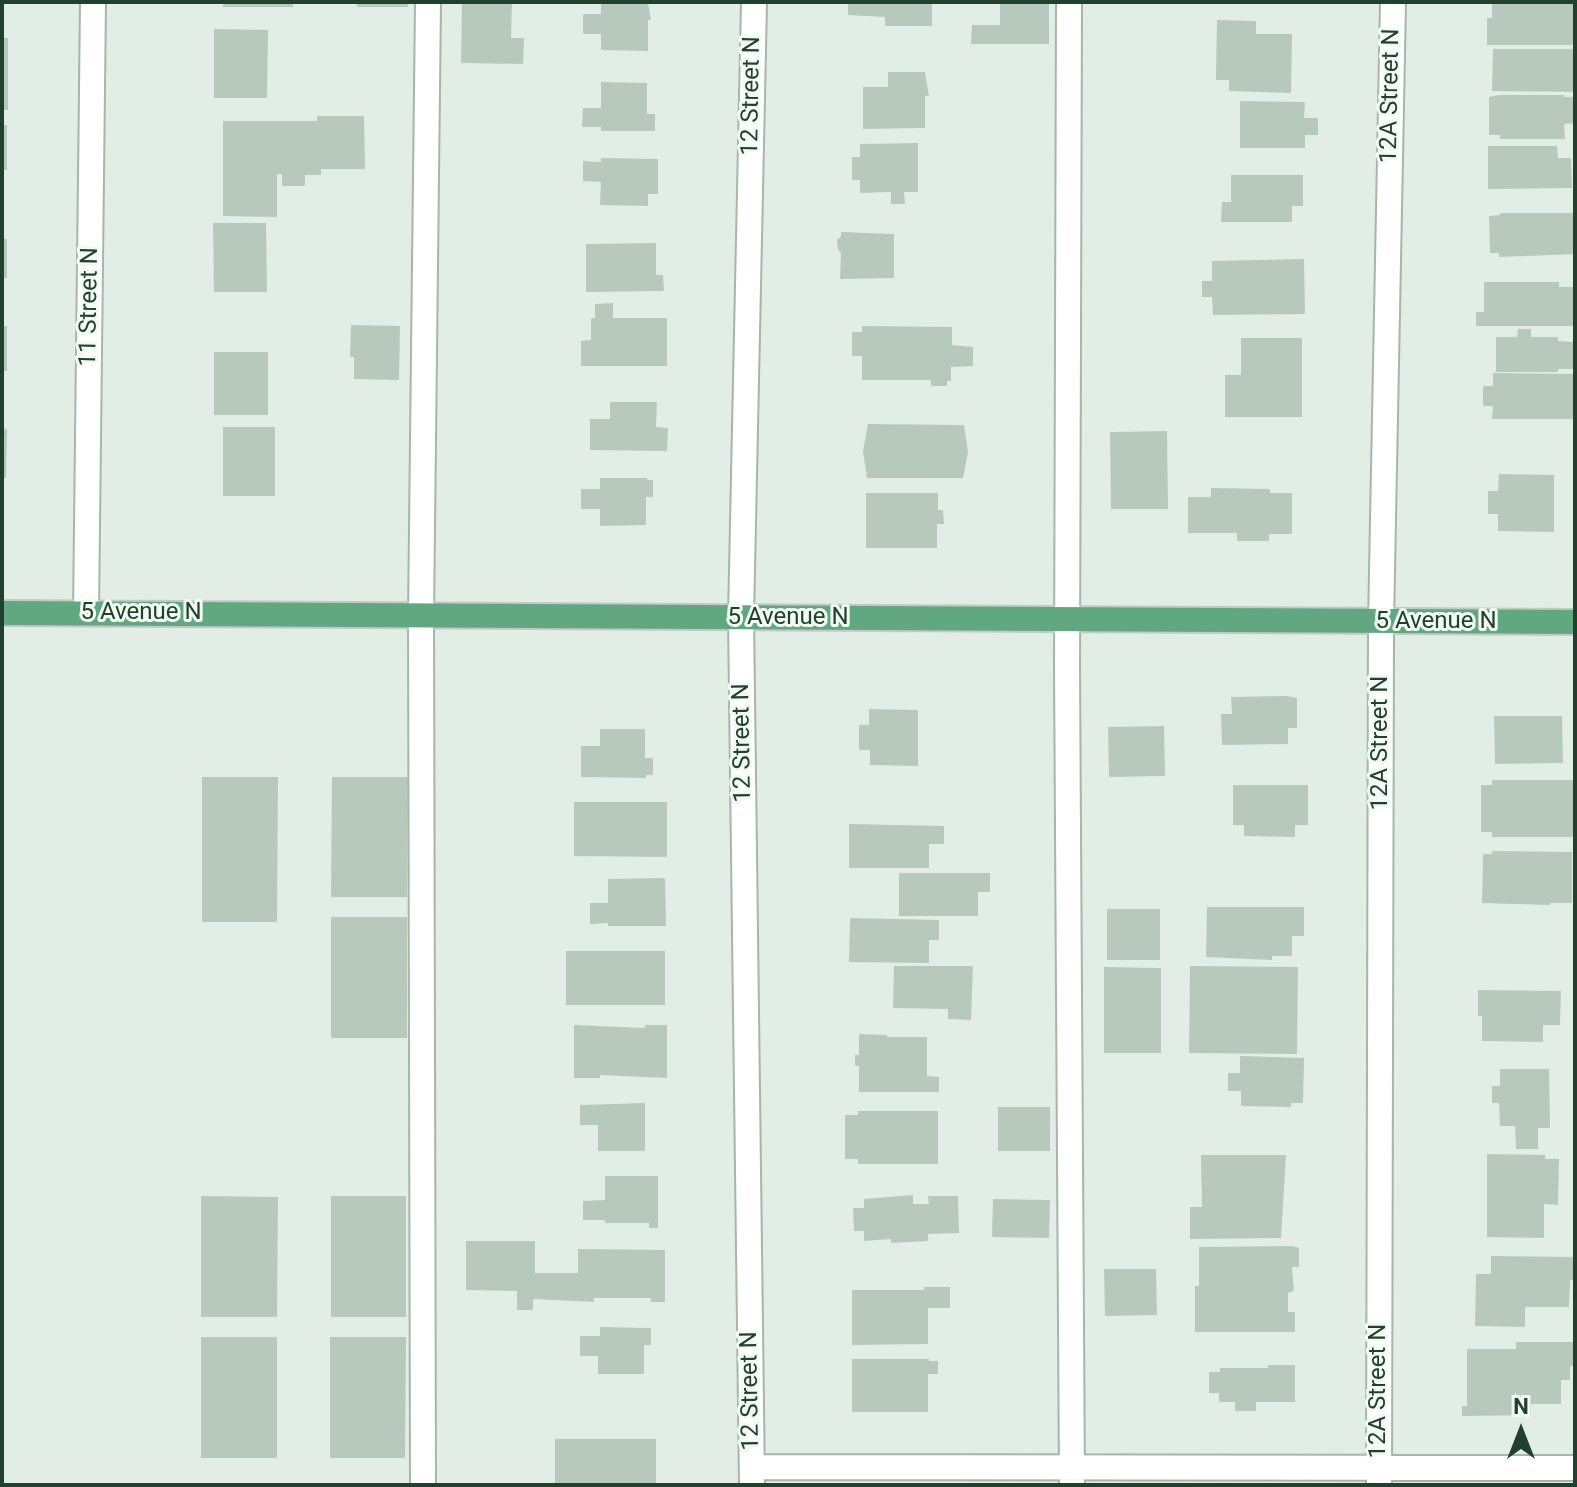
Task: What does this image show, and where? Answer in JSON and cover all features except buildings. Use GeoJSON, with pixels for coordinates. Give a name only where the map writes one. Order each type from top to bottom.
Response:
{"type":"FeatureCollection","features":[{"type":"Feature","properties":{"kind":"main road","name":"5 Avenue N"},"geometry":{"type":"LineString","coordinates":[[2,613],[1575,622]]}},
{"type":"Feature","properties":{"kind":"street","name":"11 Street N"},"geometry":{"type":"LineString","coordinates":[[86,613],[93,2]]}},
{"type":"Feature","properties":{"kind":"street"},"geometry":{"type":"LineString","coordinates":[[423,1485],[421,615],[428,2]]}},
{"type":"Feature","properties":{"kind":"street","name":"12 Street N"},"geometry":{"type":"LineString","coordinates":[[752,1476],[741,617],[754,2]]}},
{"type":"Feature","properties":{"kind":"street"},"geometry":{"type":"LineString","coordinates":[[1069,2],[1067,621],[1072,1476]]}},
{"type":"Feature","properties":{"kind":"street","name":"12A Street N"},"geometry":{"type":"LineString","coordinates":[[1379,1476],[1381,623],[1393,2]]}},
{"type":"Feature","properties":{"kind":"street"},"geometry":{"type":"LineString","coordinates":[[752,1476],[1379,1476],[1575,1468]]}}]}
